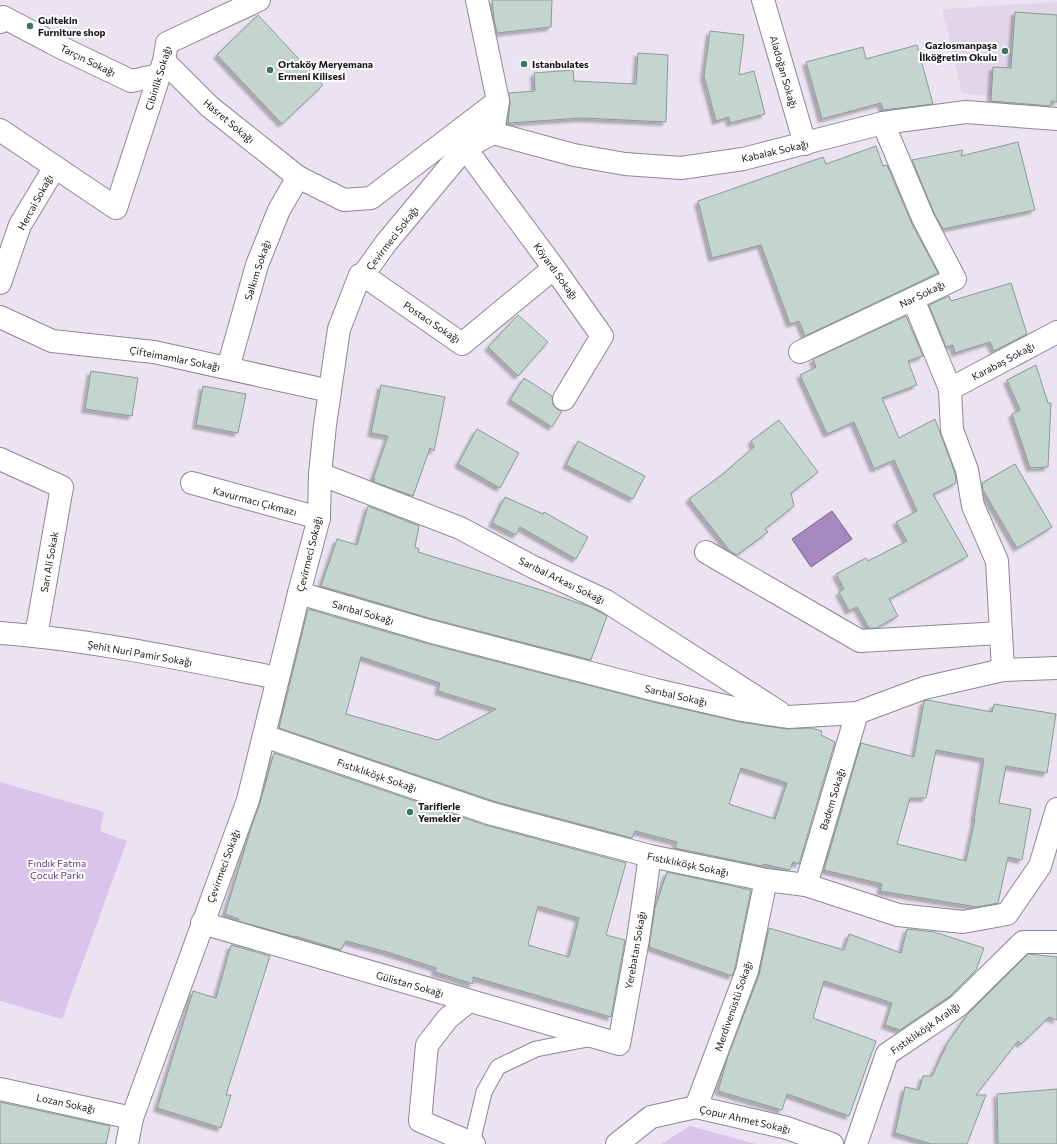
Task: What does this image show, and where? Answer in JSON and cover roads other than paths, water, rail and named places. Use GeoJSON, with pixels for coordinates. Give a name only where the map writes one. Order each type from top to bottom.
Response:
{"type":"FeatureCollection","features":[{"type":"Feature","properties":{"kind":"street","name":"Cibinlik Sokağı"},"geometry":{"type":"LineString","coordinates":[[55,167],[116,208],[162,68],[167,43],[259,0]]}},
{"type":"Feature","properties":{"kind":"street"},"geometry":{"type":"LineString","coordinates":[[477,0],[498,101],[493,133]]}},
{"type":"Feature","properties":{"kind":"street","name":"Aladoğan Sokağı"},"geometry":{"type":"LineString","coordinates":[[763,0],[804,144]]}},
{"type":"Feature","properties":{"kind":"street","name":"Tarçın Sokağı"},"geometry":{"type":"LineString","coordinates":[[0,22],[3,17],[131,82],[162,68]]}},
{"type":"Feature","properties":{"kind":"street","name":"Hasret Sokağı"},"geometry":{"type":"LineString","coordinates":[[162,68],[298,177],[344,200],[371,198],[498,101]]}},
{"type":"Feature","properties":{"kind":"street","name":"Kabalak Sokağı"},"geometry":{"type":"LineString","coordinates":[[493,133],[574,155],[625,164],[681,168],[743,159],[883,123],[966,112],[1057,119]]}},
{"type":"Feature","properties":{"kind":"street","name":"Nar Sokağı"},"geometry":{"type":"LineString","coordinates":[[800,352],[955,279],[923,218],[883,123]]}},
{"type":"Feature","properties":{"kind":"street"},"geometry":{"type":"LineString","coordinates":[[0,130],[55,167]]}},
{"type":"Feature","properties":{"kind":"street","name":"Çevirmeci Sokağı"},"geometry":{"type":"LineString","coordinates":[[127,1144],[132,1118],[248,800],[319,518],[320,474],[324,425],[339,329],[360,275],[363,275],[386,243],[465,148],[493,133]]}},
{"type":"Feature","properties":{"kind":"street","name":"Köyardı Sokağı"},"geometry":{"type":"LineString","coordinates":[[465,148],[554,268],[602,336],[564,399]]}},
{"type":"Feature","properties":{"kind":"street","name":"Hercai Sokağı"},"geometry":{"type":"LineString","coordinates":[[0,282],[20,225],[55,167]]}},
{"type":"Feature","properties":{"kind":"street","name":"Salkım Sokağı"},"geometry":{"type":"LineString","coordinates":[[228,368],[257,265],[279,210],[298,177]]}},
{"type":"Feature","properties":{"kind":"street","name":"Postacı Sokağı"},"geometry":{"type":"LineString","coordinates":[[363,275],[462,344],[554,268]]}},
{"type":"Feature","properties":{"kind":"street"},"geometry":{"type":"LineString","coordinates":[[913,299],[950,389],[952,430],[967,470],[973,506],[997,561],[1003,670]]}},
{"type":"Feature","properties":{"kind":"street","name":"Çifteimamlar Sokağı"},"geometry":{"type":"LineString","coordinates":[[0,317],[52,341],[154,352],[330,391]]}},
{"type":"Feature","properties":{"kind":"street","name":"Karabaş Sokağı"},"geometry":{"type":"LineString","coordinates":[[950,389],[1057,332]]}},
{"type":"Feature","properties":{"kind":"street","name":"Sarı Ali Sokak"},"geometry":{"type":"LineString","coordinates":[[0,459],[62,487],[36,636]]}},
{"type":"Feature","properties":{"kind":"street","name":"Sarıbal Arkası Sokağı"},"geometry":{"type":"LineString","coordinates":[[320,474],[460,528],[533,567],[606,601],[788,717]]}},
{"type":"Feature","properties":{"kind":"street","name":"Kavurmacı Çıkmazı"},"geometry":{"type":"LineString","coordinates":[[192,483],[319,518]]}},
{"type":"Feature","properties":{"kind":"street"},"geometry":{"type":"LineString","coordinates":[[706,552],[860,641],[1001,633]]}},
{"type":"Feature","properties":{"kind":"street","name":"Sarıbal Sokağı"},"geometry":{"type":"LineString","coordinates":[[299,593],[429,631],[633,685],[742,710],[788,717],[857,713],[924,688],[1003,670],[1057,668]]}},
{"type":"Feature","properties":{"kind":"street","name":"Şehit Nuri Pamir Sokağı"},"geometry":{"type":"LineString","coordinates":[[0,633],[36,636],[125,648],[278,678]]}},
{"type":"Feature","properties":{"kind":"street","name":"Badem Sokağı"},"geometry":{"type":"LineString","coordinates":[[806,885],[857,713]]}},
{"type":"Feature","properties":{"kind":"street","name":"Fıstıklıköşk Sokağı"},"geometry":{"type":"LineString","coordinates":[[264,736],[489,813],[650,856],[766,880],[806,885],[898,915],[963,922],[1008,914],[1040,866],[1057,809]]}},
{"type":"Feature","properties":{"kind":"street","name":"Yerebatan Sokağı"},"geometry":{"type":"LineString","coordinates":[[619,1044],[638,940],[650,856]]}},
{"type":"Feature","properties":{"kind":"street","name":"Merdivenüstü Sokağı"},"geometry":{"type":"LineString","coordinates":[[696,1107],[747,971],[766,880]]}},
{"type":"Feature","properties":{"kind":"street","name":"Gülistan Sokağı"},"geometry":{"type":"LineString","coordinates":[[202,924],[619,1044]]}},
{"type":"Feature","properties":{"kind":"street","name":"Fıstıklıköşk Aralığı"},"geometry":{"type":"LineString","coordinates":[[856,1144],[888,1054],[958,1006],[1023,942],[1057,942]]}},
{"type":"Feature","properties":{"kind":"street"},"geometry":{"type":"LineString","coordinates":[[469,1002],[448,1018],[427,1045],[420,1121],[473,1144]]}},
{"type":"Feature","properties":{"kind":"street","name":"Lozan Sokağı"},"geometry":{"type":"LineString","coordinates":[[0,1089],[132,1118]]}},
{"type":"Feature","properties":{"kind":"street","name":"Çopur Ahmet Sokağı"},"geometry":{"type":"LineString","coordinates":[[617,1144],[651,1117],[696,1107],[787,1128],[832,1144]]}},
{"type":"Feature","properties":{"kind":"lane"},"geometry":{"type":"LineString","coordinates":[[473,1144],[484,1092],[498,1067],[536,1049],[596,1038]]}},
{"type":"Feature","properties":{"kind":"place","name":"Gultekin Furniture shop"},"geometry":{"type":"Point","coordinates":[30,26]}},
{"type":"Feature","properties":{"kind":"place","name":"Gaziosmanpaşa İlköğretim Okulu"},"geometry":{"type":"Point","coordinates":[1005,51]}},
{"type":"Feature","properties":{"kind":"place","name":"Istanbulates"},"geometry":{"type":"Point","coordinates":[524,64]}},
{"type":"Feature","properties":{"kind":"place","name":"Ortaköy Meryemana Ermeni Kilisesi"},"geometry":{"type":"Point","coordinates":[270,70]}},
{"type":"Feature","properties":{"kind":"place","name":"Tariflerle Yemekler"},"geometry":{"type":"Point","coordinates":[410,812]}},
{"type":"Feature","properties":{"kind":"park label","name":"Fındık Fatma Çocuk Parkı"},"geometry":{"type":"Point","coordinates":[57,868]}}]}
